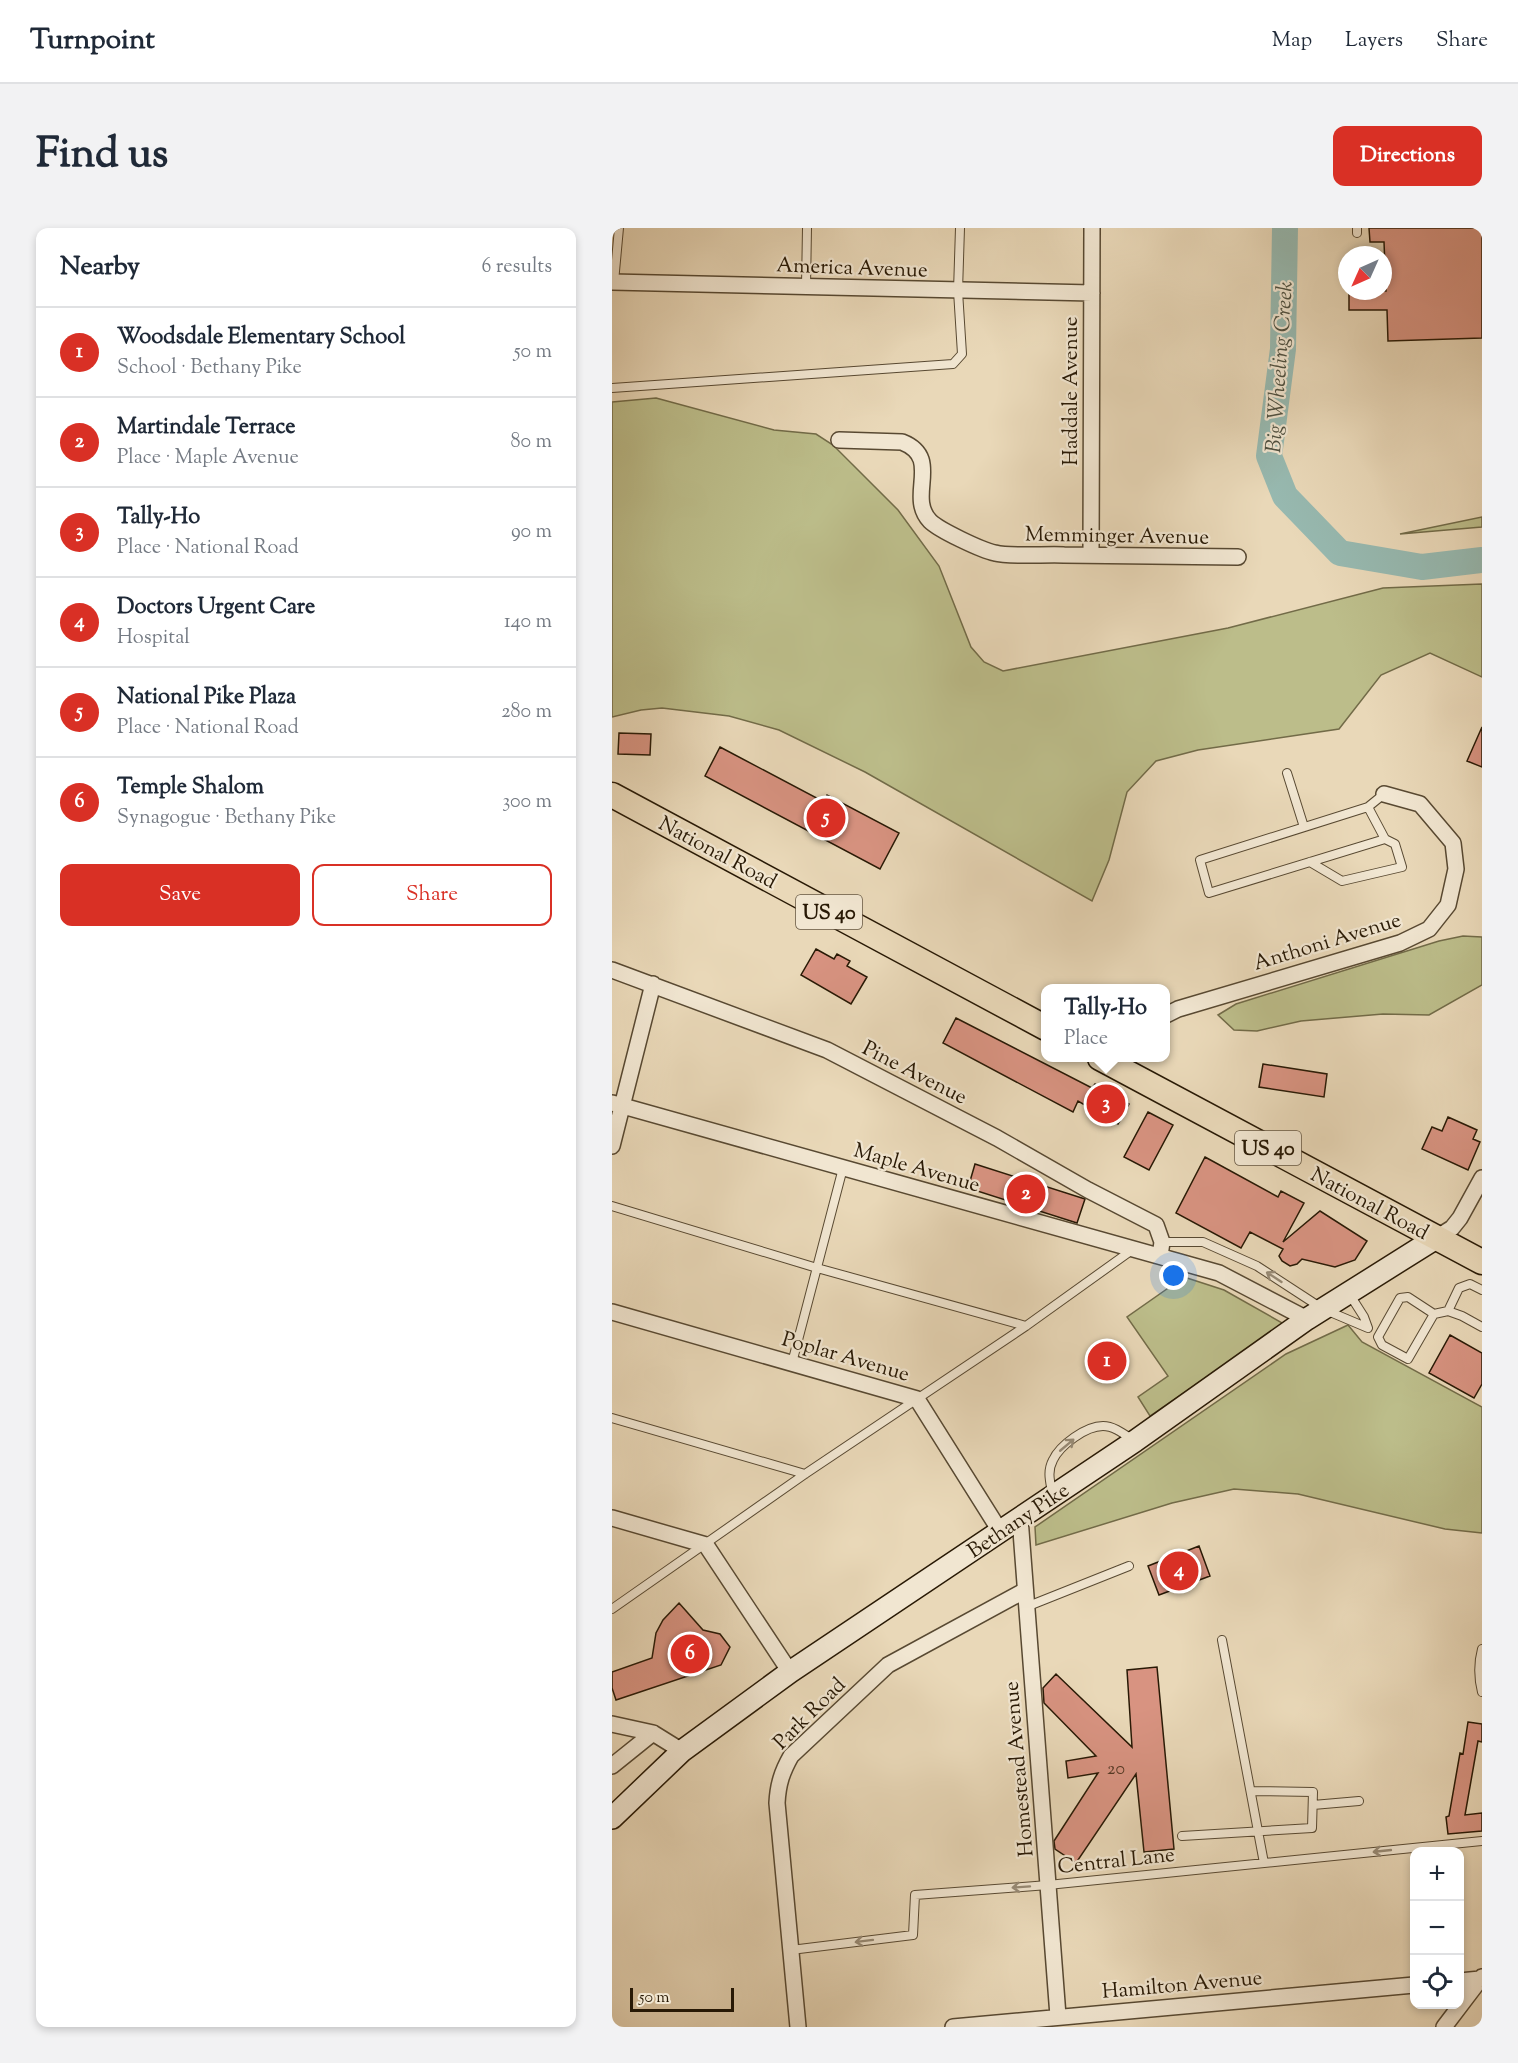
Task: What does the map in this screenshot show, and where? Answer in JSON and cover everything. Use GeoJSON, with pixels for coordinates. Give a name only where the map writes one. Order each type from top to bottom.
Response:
{"type":"FeatureCollection","features":[{"type":"Feature","properties":{"kind":"main road","name":"National Road"},"geometry":{"type":"LineString","coordinates":[[612,795],[1041,1025]]}},
{"type":"Feature","properties":{"kind":"main road","name":"National Road"},"geometry":{"type":"LineString","coordinates":[[1117,1062],[1482,1262]]}},
{"type":"Feature","properties":{"kind":"main road","name":"Bethany Pike"},"geometry":{"type":"LineString","coordinates":[[612,1818],[682,1751],[790,1672],[1053,1497],[1315,1314],[1436,1238]]}},
{"type":"Feature","properties":{"kind":"street","name":"Haddale Avenue"},"geometry":{"type":"LineString","coordinates":[[1091,555],[1092,228]]}},
{"type":"Feature","properties":{"kind":"street","name":"America Avenue"},"geometry":{"type":"LineString","coordinates":[[613,282],[1092,293]]}},
{"type":"Feature","properties":{"kind":"street","name":"Memminger Avenue"},"geometry":{"type":"LineString","coordinates":[[839,440],[902,442],[911,446],[920,454],[923,463],[922,512],[941,529],[996,554],[1238,557]]}},
{"type":"Feature","properties":{"kind":"street","name":"Anthoni Avenue"},"geometry":{"type":"LineString","coordinates":[[1170,1013],[1178,1008],[1400,943],[1429,929],[1448,905],[1456,869],[1453,843],[1420,804],[1384,794]]}},
{"type":"Feature","properties":{"kind":"street","name":"Pine Avenue"},"geometry":{"type":"LineString","coordinates":[[612,970],[827,1050],[997,1138],[1088,1190],[1156,1225],[1161,1249]]}},
{"type":"Feature","properties":{"kind":"street"},"geometry":{"type":"LineString","coordinates":[[612,1146],[618,1104],[653,984]]}},
{"type":"Feature","properties":{"kind":"street","name":"Maple Avenue"},"geometry":{"type":"LineString","coordinates":[[618,1104],[1133,1249],[1161,1249],[1315,1314]]}},
{"type":"Feature","properties":{"kind":"street"},"geometry":{"type":"LineString","coordinates":[[1436,1238],[1452,1228],[1460,1218],[1482,1178]]}},
{"type":"Feature","properties":{"kind":"street","name":"Poplar Avenue"},"geometry":{"type":"LineString","coordinates":[[612,1312],[917,1399],[1000,1531]]}},
{"type":"Feature","properties":{"kind":"street"},"geometry":{"type":"LineString","coordinates":[[612,1518],[706,1545],[790,1672]]}},
{"type":"Feature","properties":{"kind":"street","name":"Homestead Avenue"},"geometry":{"type":"LineString","coordinates":[[1020,1518],[1059,2022]]}},
{"type":"Feature","properties":{"kind":"street","name":"Park Road"},"geometry":{"type":"LineString","coordinates":[[798,2027],[777,1803],[782,1771],[791,1756],[888,1665],[1025,1599]]}},
{"type":"Feature","properties":{"kind":"street"},"geometry":{"type":"LineString","coordinates":[[612,1724],[653,1733],[682,1751]]}},
{"type":"Feature","properties":{"kind":"street"},"geometry":{"type":"LineString","coordinates":[[612,1766],[653,1733]]}},
{"type":"Feature","properties":{"kind":"street"},"geometry":{"type":"LineString","coordinates":[[1464,1980],[1481,1978]]}},
{"type":"Feature","properties":{"kind":"street"},"geometry":{"type":"LineString","coordinates":[[1444,2027],[1481,1978]]}},
{"type":"Feature","properties":{"kind":"street","name":"Hamilton Avenue"},"geometry":{"type":"LineString","coordinates":[[953,2027],[1059,2022],[1410,1985]]}},
{"type":"Feature","properties":{"kind":"lane"},"geometry":{"type":"LineString","coordinates":[[613,282],[619,228]]}},
{"type":"Feature","properties":{"kind":"lane"},"geometry":{"type":"LineString","coordinates":[[806,286],[807,228]]}},
{"type":"Feature","properties":{"kind":"lane"},"geometry":{"type":"LineString","coordinates":[[612,388],[953,364],[962,354],[958,291],[960,228]]}},
{"type":"Feature","properties":{"kind":"lane"},"geometry":{"type":"LineString","coordinates":[[1287,773],[1304,827]]}},
{"type":"Feature","properties":{"kind":"lane"},"geometry":{"type":"LineString","coordinates":[[1384,794],[1368,807],[1200,860],[1209,893],[1385,839]]}},
{"type":"Feature","properties":{"kind":"lane"},"geometry":{"type":"LineString","coordinates":[[1310,862],[1342,881],[1402,867],[1395,844],[1385,839],[1368,807]]}},
{"type":"Feature","properties":{"kind":"lane"},"geometry":{"type":"LineString","coordinates":[[792,1363],[843,1168]]}},
{"type":"Feature","properties":{"kind":"lane"},"geometry":{"type":"LineString","coordinates":[[612,1206],[817,1268],[1026,1326]]}},
{"type":"Feature","properties":{"kind":"lane"},"geometry":{"type":"LineString","coordinates":[[1161,1249],[1203,1242],[1257,1266],[1315,1314],[1368,1328],[1378,1337],[1382,1345],[1408,1359],[1413,1340],[1420,1327],[1434,1314],[1448,1311],[1465,1314],[1480,1324]]}},
{"type":"Feature","properties":{"kind":"lane"},"geometry":{"type":"LineString","coordinates":[[612,1609],[805,1474],[1026,1326],[1133,1249]]}},
{"type":"Feature","properties":{"kind":"lane"},"geometry":{"type":"LineString","coordinates":[[1448,1311],[1459,1288],[1470,1284],[1482,1290]]}},
{"type":"Feature","properties":{"kind":"lane"},"geometry":{"type":"LineString","coordinates":[[1348,1293],[1364,1317],[1368,1328]]}},
{"type":"Feature","properties":{"kind":"lane"},"geometry":{"type":"LineString","coordinates":[[1378,1337],[1389,1327],[1400,1298],[1408,1297],[1434,1314]]}},
{"type":"Feature","properties":{"kind":"lane"},"geometry":{"type":"LineString","coordinates":[[612,1418],[805,1474]]}},
{"type":"Feature","properties":{"kind":"lane"},"geometry":{"type":"LineString","coordinates":[[1053,1497],[1049,1475],[1053,1460],[1062,1447],[1086,1430],[1102,1426],[1115,1429],[1135,1441]]}},
{"type":"Feature","properties":{"kind":"lane"},"geometry":{"type":"LineString","coordinates":[[1025,1599],[1129,1566]]}},
{"type":"Feature","properties":{"kind":"lane"},"geometry":{"type":"LineString","coordinates":[[1222,1640],[1264,1863]]}},
{"type":"Feature","properties":{"kind":"lane"},"geometry":{"type":"LineString","coordinates":[[1482,1649],[1478,1671],[1482,1692]]}},
{"type":"Feature","properties":{"kind":"lane"},"geometry":{"type":"LineString","coordinates":[[1182,1836],[1312,1828],[1313,1792],[1251,1791]]}},
{"type":"Feature","properties":{"kind":"lane"},"geometry":{"type":"LineString","coordinates":[[1313,1805],[1359,1801]]}},
{"type":"Feature","properties":{"kind":"lane","name":"Central Lane"},"geometry":{"type":"LineString","coordinates":[[791,1950],[913,1935],[915,1895],[1048,1885],[1482,1841]]}},
{"type":"Feature","properties":{"kind":"green space"},"geometry":{"type":"Polygon","coordinates":[[[656,398],[774,430],[816,434],[833,445],[898,510],[939,566],[971,647],[984,662],[1003,671],[1228,628],[1383,588],[1482,584],[1482,677],[1430,653],[1381,675],[1339,729],[1198,750],[1156,761],[1127,792],[1109,860],[1092,901],[865,772],[779,730],[729,716],[662,708],[612,717],[612,402],[656,398]]]}},
{"type":"Feature","properties":{"kind":"green space"},"geometry":{"type":"Polygon","coordinates":[[[1482,517],[1482,527],[1400,534],[1482,517]]]}},
{"type":"Feature","properties":{"kind":"green space"},"geometry":{"type":"Polygon","coordinates":[[[1463,936],[1482,937],[1482,985],[1429,1015],[1383,1014],[1301,1021],[1257,1031],[1234,1030],[1218,1015],[1236,1004],[1439,941],[1463,936]]]}},
{"type":"Feature","properties":{"kind":"green space"},"geometry":{"type":"Polygon","coordinates":[[[1184,1277],[1224,1290],[1284,1324],[1150,1416],[1138,1397],[1168,1376],[1127,1317],[1184,1277]]]}},
{"type":"Feature","properties":{"kind":"green space"},"geometry":{"type":"Polygon","coordinates":[[[1348,1325],[1362,1342],[1482,1407],[1482,1533],[1445,1529],[1298,1494],[1234,1489],[1172,1503],[1036,1545],[1035,1527],[1286,1354],[1348,1325]]]}},
{"type":"Feature","properties":{"kind":"building"},"geometry":{"type":"Polygon","coordinates":[[[1369,228],[1482,228],[1482,338],[1388,341],[1387,310],[1349,310],[1349,300],[1392,300],[1392,246],[1384,246],[1384,242],[1370,242],[1369,228]]]}},
{"type":"Feature","properties":{"kind":"building"},"geometry":{"type":"Polygon","coordinates":[[[1482,727],[1482,767],[1467,761],[1482,727]]]}},
{"type":"Feature","properties":{"kind":"building"},"geometry":{"type":"Polygon","coordinates":[[[619,733],[651,734],[650,755],[618,754],[619,733]]]}},
{"type":"Feature","properties":{"kind":"building"},"geometry":{"type":"Polygon","coordinates":[[[720,747],[824,802],[827,795],[899,833],[880,869],[705,776],[720,747]]]}},
{"type":"Feature","properties":{"kind":"building"},"geometry":{"type":"Polygon","coordinates":[[[816,949],[834,959],[837,954],[850,961],[847,966],[867,977],[851,1004],[801,975],[816,949]]]}},
{"type":"Feature","properties":{"kind":"building"},"geometry":{"type":"Polygon","coordinates":[[[956,1018],[1092,1088],[1095,1084],[1129,1104],[1118,1124],[1078,1101],[1073,1112],[943,1043],[956,1018]]]}},
{"type":"Feature","properties":{"kind":"building"},"geometry":{"type":"Polygon","coordinates":[[[1263,1064],[1327,1074],[1324,1097],[1259,1087],[1263,1064]]]}},
{"type":"Feature","properties":{"kind":"building"},"geometry":{"type":"Polygon","coordinates":[[[1148,1112],[1173,1125],[1149,1170],[1124,1157],[1148,1112]]]}},
{"type":"Feature","properties":{"kind":"building"},"geometry":{"type":"Polygon","coordinates":[[[1448,1117],[1477,1130],[1473,1139],[1480,1142],[1468,1170],[1422,1149],[1432,1127],[1442,1131],[1448,1117]]]}},
{"type":"Feature","properties":{"kind":"building"},"geometry":{"type":"Polygon","coordinates":[[[1205,1157],[1278,1197],[1281,1191],[1304,1203],[1283,1242],[1320,1211],[1367,1241],[1355,1260],[1335,1267],[1302,1259],[1290,1266],[1279,1256],[1283,1249],[1250,1232],[1241,1248],[1176,1213],[1205,1157]]]}},
{"type":"Feature","properties":{"kind":"building"},"geometry":{"type":"Polygon","coordinates":[[[975,1164],[1085,1199],[1077,1223],[968,1188],[975,1164]]]}},
{"type":"Feature","properties":{"kind":"building"},"geometry":{"type":"Polygon","coordinates":[[[1450,1335],[1482,1353],[1482,1384],[1474,1398],[1429,1373],[1450,1335]]]}},
{"type":"Feature","properties":{"kind":"building"},"geometry":{"type":"Polygon","coordinates":[[[1199,1546],[1210,1576],[1159,1595],[1148,1566],[1199,1546]]]}},
{"type":"Feature","properties":{"kind":"building"},"geometry":{"type":"Polygon","coordinates":[[[679,1603],[703,1630],[720,1634],[730,1647],[721,1665],[616,1700],[612,1688],[612,1672],[652,1658],[656,1633],[663,1620],[679,1603]]]}},
{"type":"Feature","properties":{"kind":"building"},"geometry":{"type":"Polygon","coordinates":[[[1157,1667],[1174,1849],[1144,1852],[1136,1774],[1076,1863],[1055,1849],[1054,1841],[1098,1773],[1068,1778],[1066,1761],[1096,1756],[1044,1703],[1043,1688],[1056,1674],[1132,1747],[1127,1670],[1157,1667]]]}},
{"type":"Feature","properties":{"kind":"building"},"geometry":{"type":"Polygon","coordinates":[[[1468,1722],[1482,1724],[1482,1742],[1478,1741],[1465,1815],[1482,1813],[1482,1831],[1448,1834],[1446,1817],[1449,1816],[1468,1722]]]}},
{"type":"Feature","properties":{"kind":"waterway","name":"Big Wheeling Creek"},"geometry":{"type":"LineString","coordinates":[[1285,228],[1283,349],[1269,456],[1285,496],[1340,553],[1422,567],[1482,560]]}},
{"type":"Feature","properties":{"kind":"place","name":"National Pike Plaza"},"geometry":{"type":"Point","coordinates":[826,818]}},
{"type":"Feature","properties":{"kind":"place","name":"Tally-Ho"},"geometry":{"type":"Point","coordinates":[1106,1104]}},
{"type":"Feature","properties":{"kind":"place","name":"Martindale Terrace"},"geometry":{"type":"Point","coordinates":[1026,1194]}},
{"type":"Feature","properties":{"kind":"place","name":"Woodsdale Elementary School"},"geometry":{"type":"Point","coordinates":[1107,1361]}},
{"type":"Feature","properties":{"kind":"place","name":"Doctors Urgent Care"},"geometry":{"type":"Point","coordinates":[1179,1571]}},
{"type":"Feature","properties":{"kind":"place","name":"Temple Shalom"},"geometry":{"type":"Point","coordinates":[690,1654]}}]}
